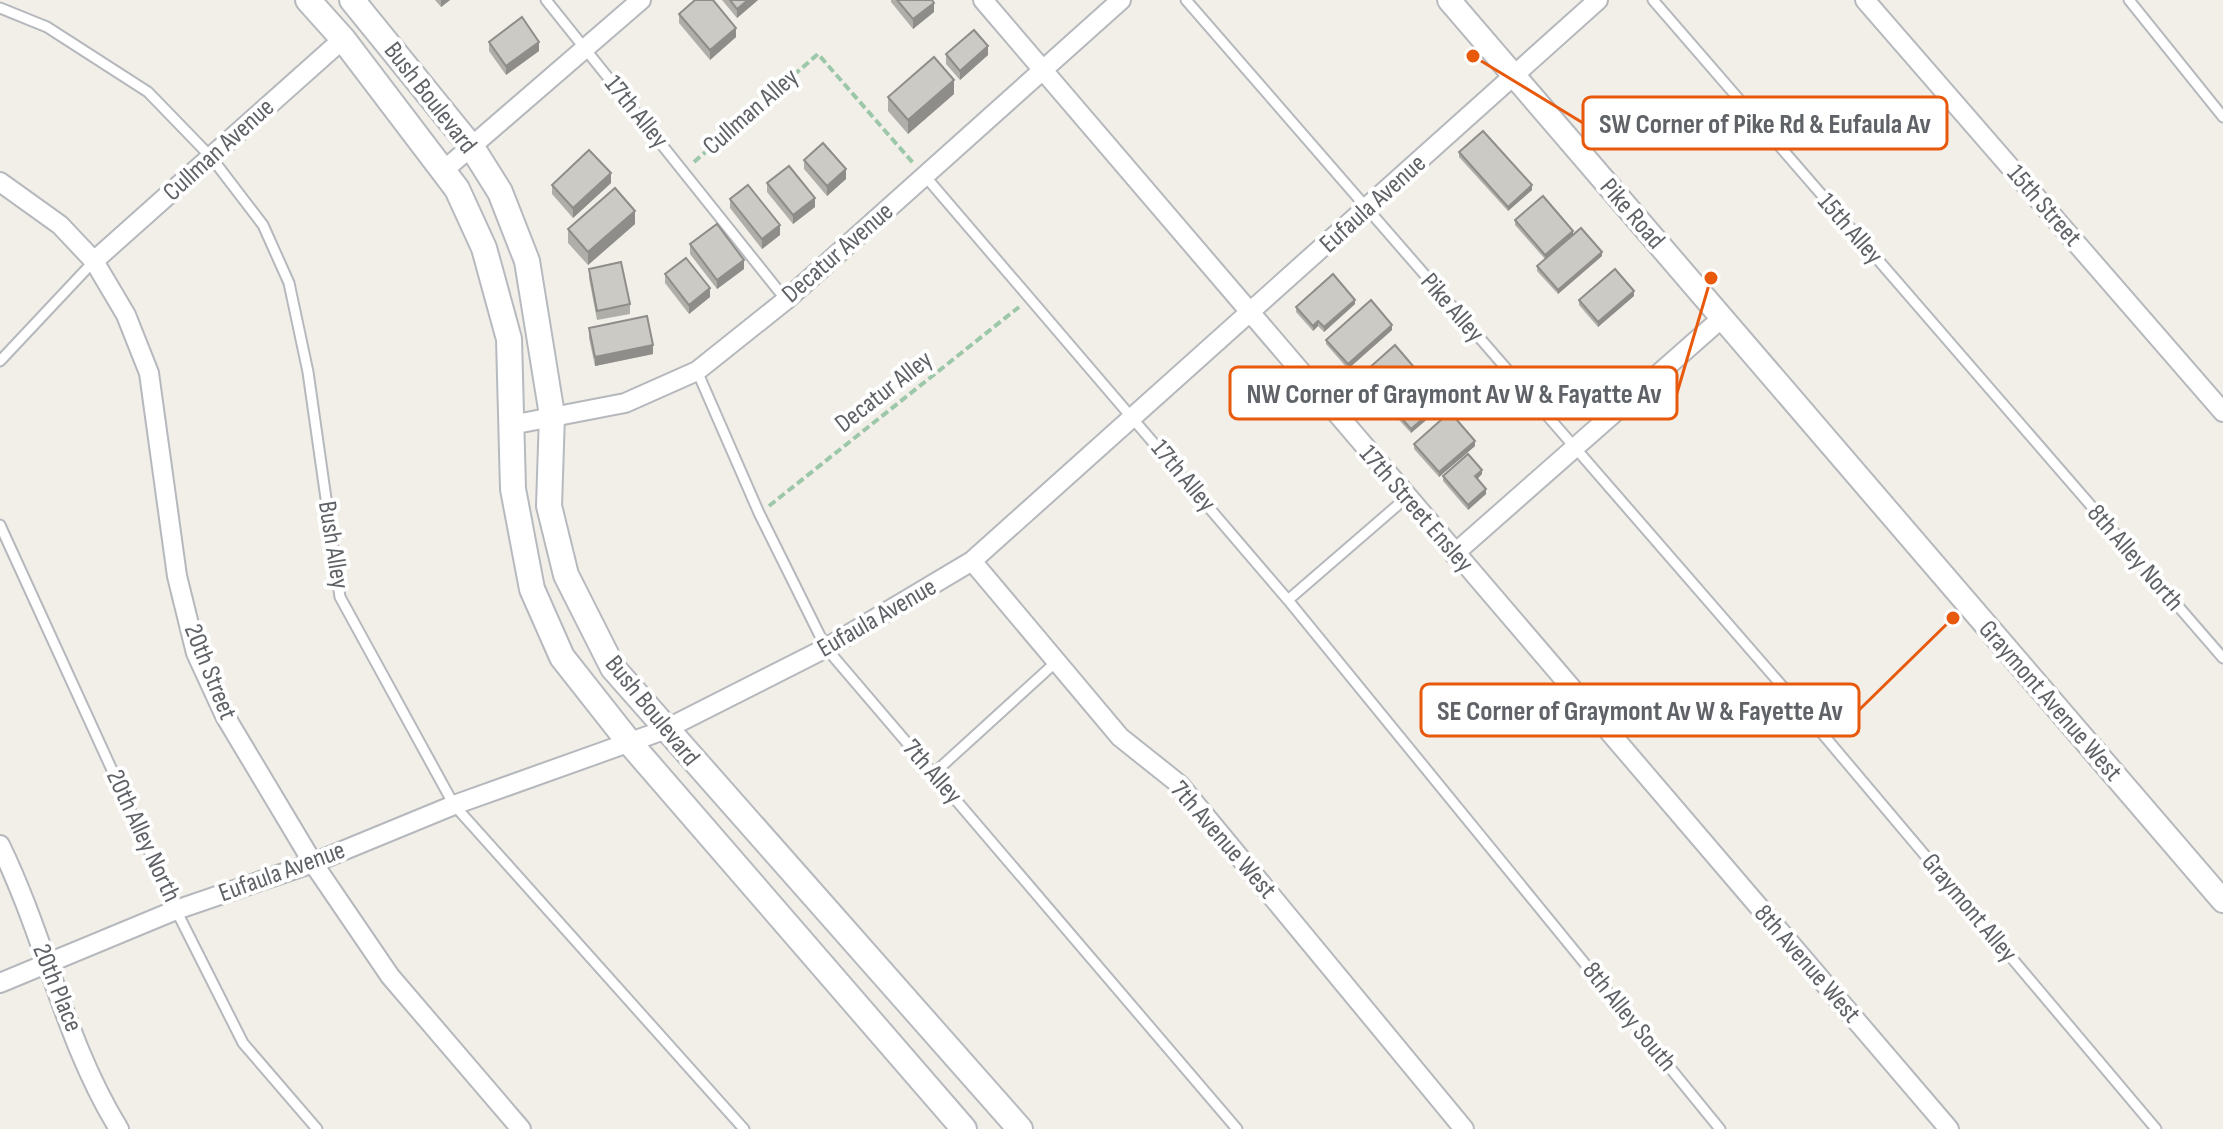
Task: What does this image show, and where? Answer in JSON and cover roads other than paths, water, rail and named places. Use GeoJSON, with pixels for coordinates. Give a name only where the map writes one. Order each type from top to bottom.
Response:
{"type":"FeatureCollection","features":[{"type":"Feature","properties":{"kind":"main road","name":"Bush Boulevard"},"geometry":{"type":"LineString","coordinates":[[308,0],[343,39],[457,189],[484,248],[509,339],[513,489],[532,589],[562,657],[629,742],[964,1129]]}},
{"type":"Feature","properties":{"kind":"main road","name":"Bush Boulevard"},"geometry":{"type":"LineString","coordinates":[[352,0],[473,149],[500,192],[527,261],[552,415],[549,506],[566,575],[613,668],[664,730],[1020,1129]]}},
{"type":"Feature","properties":{"kind":"street"},"geometry":{"type":"LineString","coordinates":[[443,171],[473,149],[641,0]]}},
{"type":"Feature","properties":{"kind":"street","name":"17th Street Ensley"},"geometry":{"type":"LineString","coordinates":[[983,0],[1664,798]]}},
{"type":"Feature","properties":{"kind":"street","name":"Decatur Avenue"},"geometry":{"type":"LineString","coordinates":[[511,425],[625,403],[697,371],[786,300],[1121,0]]}},
{"type":"Feature","properties":{"kind":"street","name":"Pike Road"},"geometry":{"type":"LineString","coordinates":[[1449,0],[1722,318]]}},
{"type":"Feature","properties":{"kind":"street","name":"Eufaula Avenue"},"geometry":{"type":"LineString","coordinates":[[0,983],[176,910],[313,863],[454,805],[664,730],[826,648],[972,561],[1368,210],[1598,0]]}},
{"type":"Feature","properties":{"kind":"street","name":"15th Street"},"geometry":{"type":"LineString","coordinates":[[1865,0],[2223,412]]}},
{"type":"Feature","properties":{"kind":"street","name":"Cullman Avenue"},"geometry":{"type":"LineString","coordinates":[[94,261],[343,39]]}},
{"type":"Feature","properties":{"kind":"street","name":"20th Street"},"geometry":{"type":"LineString","coordinates":[[0,182],[60,225],[94,261],[126,315],[149,373],[177,576],[196,653],[225,716],[313,863],[390,976],[521,1129]]}},
{"type":"Feature","properties":{"kind":"street"},"geometry":{"type":"LineString","coordinates":[[1454,554],[1722,318]]}},
{"type":"Feature","properties":{"kind":"street","name":"Graymont Avenue West"},"geometry":{"type":"LineString","coordinates":[[1722,318],[2223,901]]}},
{"type":"Feature","properties":{"kind":"street","name":"7th Avenue West"},"geometry":{"type":"LineString","coordinates":[[972,561],[1120,737],[1179,784],[1464,1129]]}},
{"type":"Feature","properties":{"kind":"street","name":"8th Avenue West"},"geometry":{"type":"LineString","coordinates":[[1664,798],[1949,1129]]}},
{"type":"Feature","properties":{"kind":"street","name":"20th Place"},"geometry":{"type":"LineString","coordinates":[[0,845],[45,964],[106,1106],[119,1129]]}},
{"type":"Feature","properties":{"kind":"lane","name":"17th Alley"},"geometry":{"type":"LineString","coordinates":[[546,0],[786,300]]}},
{"type":"Feature","properties":{"kind":"lane","name":"Pike Alley"},"geometry":{"type":"LineString","coordinates":[[1186,0],[1783,687]]}},
{"type":"Feature","properties":{"kind":"lane","name":"15th Alley"},"geometry":{"type":"LineString","coordinates":[[1653,0],[2047,457]]}},
{"type":"Feature","properties":{"kind":"lane"},"geometry":{"type":"LineString","coordinates":[[2129,0],[2223,117]]}},
{"type":"Feature","properties":{"kind":"lane","name":"Bush Alley"},"geometry":{"type":"LineString","coordinates":[[0,8],[47,27],[148,92],[211,157],[263,225],[289,283],[308,372],[340,597],[454,805],[744,1129]]}},
{"type":"Feature","properties":{"kind":"lane","name":"17th Alley"},"geometry":{"type":"LineString","coordinates":[[925,176],[1288,600],[1539,905]]}},
{"type":"Feature","properties":{"kind":"lane"},"geometry":{"type":"LineString","coordinates":[[0,361],[94,261]]}},
{"type":"Feature","properties":{"kind":"lane","name":"7th Alley"},"geometry":{"type":"LineString","coordinates":[[697,371],[759,513],[826,648],[1237,1129]]}},
{"type":"Feature","properties":{"kind":"lane","name":"8th Alley North"},"geometry":{"type":"LineString","coordinates":[[2047,457],[2223,658]]}},
{"type":"Feature","properties":{"kind":"lane"},"geometry":{"type":"LineString","coordinates":[[1288,600],[1406,498]]}},
{"type":"Feature","properties":{"kind":"lane","name":"20th Alley North"},"geometry":{"type":"LineString","coordinates":[[0,525],[176,910],[243,1043],[317,1129]]}},
{"type":"Feature","properties":{"kind":"lane"},"geometry":{"type":"LineString","coordinates":[[933,774],[1056,662]]}},
{"type":"Feature","properties":{"kind":"lane","name":"Graymont Alley"},"geometry":{"type":"LineString","coordinates":[[1783,687],[2156,1129]]}},
{"type":"Feature","properties":{"kind":"lane","name":"8th Alley South"},"geometry":{"type":"LineString","coordinates":[[1539,905],[1720,1129]]}},
{"type":"Feature","properties":{"kind":"place","name":"SW Corner of Pike Rd & Eufaula Av"},"geometry":{"type":"Point","coordinates":[1473,56]}},
{"type":"Feature","properties":{"kind":"place","name":"NW Corner of Graymont Av W & Fayatte Av"},"geometry":{"type":"Point","coordinates":[1711,278]}},
{"type":"Feature","properties":{"kind":"place","name":"SE Corner of Graymont Av W & Fayette Av"},"geometry":{"type":"Point","coordinates":[1953,618]}}]}
